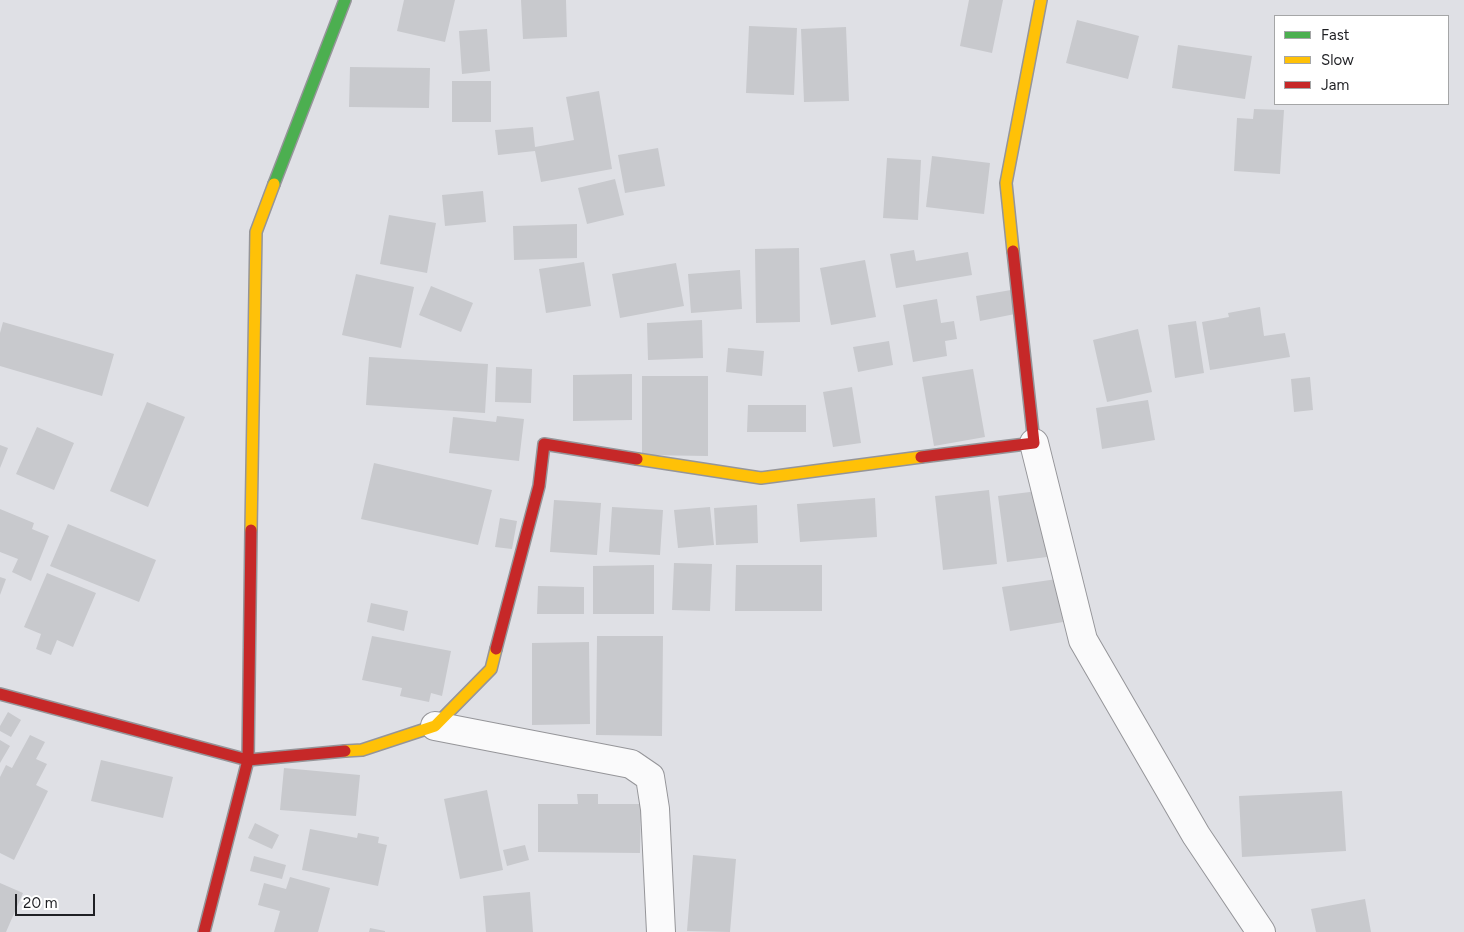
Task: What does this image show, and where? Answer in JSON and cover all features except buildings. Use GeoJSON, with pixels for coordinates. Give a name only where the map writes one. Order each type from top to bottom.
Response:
{"type":"FeatureCollection","features":[{"type":"Feature","properties":{"kind":"street"},"geometry":{"type":"LineString","coordinates":[[204,932],[248,760],[256,232],[345,0]]}},
{"type":"Feature","properties":{"kind":"street"},"geometry":{"type":"LineString","coordinates":[[1041,0],[1006,183],[1034,443],[1083,640],[1196,835],[1261,932]]}},
{"type":"Feature","properties":{"kind":"street"},"geometry":{"type":"LineString","coordinates":[[0,694],[248,760],[362,750],[435,726],[491,669],[539,486],[544,444],[761,478],[1034,443]]}},
{"type":"Feature","properties":{"kind":"street"},"geometry":{"type":"LineString","coordinates":[[435,726],[631,764],[650,777],[655,809],[661,932]]}},
{"type":"Feature","properties":{"kind":"traffic: fast"},"geometry":{"type":"LineString","coordinates":[[274,184],[345,0]]}},
{"type":"Feature","properties":{"kind":"traffic: slow"},"geometry":{"type":"LineString","coordinates":[[1013,251],[1006,183],[1041,0]]}},
{"type":"Feature","properties":{"kind":"traffic: slow"},"geometry":{"type":"LineString","coordinates":[[251,530],[256,232],[274,184]]}},
{"type":"Feature","properties":{"kind":"traffic: slow"},"geometry":{"type":"LineString","coordinates":[[637,459],[761,478],[921,457]]}},
{"type":"Feature","properties":{"kind":"traffic: slow"},"geometry":{"type":"LineString","coordinates":[[345,751],[362,750],[435,726],[491,669],[496,649]]}},
{"type":"Feature","properties":{"kind":"traffic: jam"},"geometry":{"type":"LineString","coordinates":[[921,457],[1034,443],[1013,251]]}},
{"type":"Feature","properties":{"kind":"traffic: jam"},"geometry":{"type":"LineString","coordinates":[[496,649],[539,486],[544,444],[637,459]]}},
{"type":"Feature","properties":{"kind":"traffic: jam"},"geometry":{"type":"LineString","coordinates":[[204,932],[248,760],[251,530]]}},
{"type":"Feature","properties":{"kind":"traffic: jam"},"geometry":{"type":"LineString","coordinates":[[0,694],[248,760],[345,751]]}}]}
